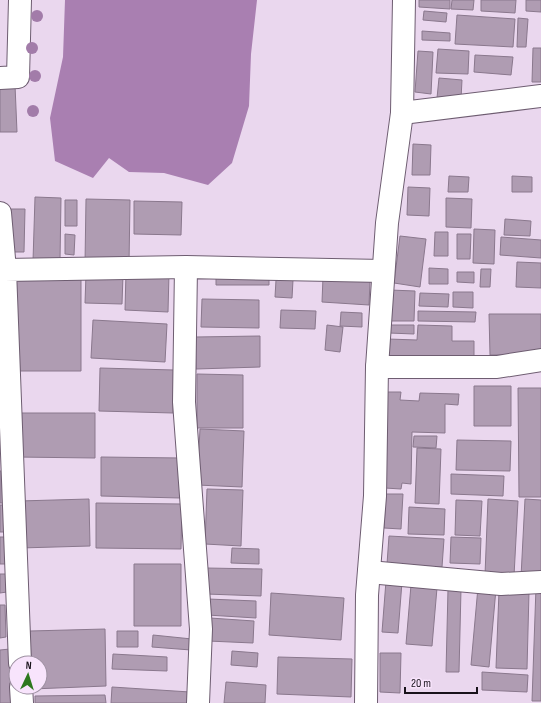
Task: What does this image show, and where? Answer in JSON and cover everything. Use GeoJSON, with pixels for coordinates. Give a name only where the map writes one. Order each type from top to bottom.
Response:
{"type":"FeatureCollection","features":[{"type":"Feature","properties":{"kind":"street"},"geometry":{"type":"LineString","coordinates":[[0,78],[18,77],[20,0]]}},
{"type":"Feature","properties":{"kind":"street"},"geometry":{"type":"LineString","coordinates":[[366,703],[369,572],[375,496],[377,367],[387,224],[402,113],[404,0]]}},
{"type":"Feature","properties":{"kind":"street"},"geometry":{"type":"LineString","coordinates":[[402,113],[541,96]]}},
{"type":"Feature","properties":{"kind":"street"},"geometry":{"type":"LineString","coordinates":[[0,213],[5,270],[20,655]]}},
{"type":"Feature","properties":{"kind":"street"},"geometry":{"type":"LineString","coordinates":[[5,270],[186,267],[383,271]]}},
{"type":"Feature","properties":{"kind":"street"},"geometry":{"type":"LineString","coordinates":[[186,267],[184,402],[200,629],[198,703]]}},
{"type":"Feature","properties":{"kind":"street"},"geometry":{"type":"LineString","coordinates":[[377,367],[497,367],[541,360]]}},
{"type":"Feature","properties":{"kind":"street"},"geometry":{"type":"LineString","coordinates":[[369,572],[501,584],[541,582]]}},
{"type":"Feature","properties":{"kind":"shaded area"},"geometry":{"type":"Polygon","coordinates":[[[65,0],[257,0],[251,54],[249,106],[232,163],[208,185],[164,173],[129,172],[109,158],[93,178],[55,161],[50,118],[63,57],[65,0]]]}},
{"type":"Feature","properties":{"kind":"building"},"geometry":{"type":"Polygon","coordinates":[[[419,0],[450,0],[450,9],[419,7],[419,0]]]}},
{"type":"Feature","properties":{"kind":"building"},"geometry":{"type":"Polygon","coordinates":[[[452,0],[474,0],[473,10],[451,9],[452,0]]]}},
{"type":"Feature","properties":{"kind":"building"},"geometry":{"type":"Polygon","coordinates":[[[481,0],[516,0],[515,13],[481,11],[481,0]]]}},
{"type":"Feature","properties":{"kind":"building"},"geometry":{"type":"Polygon","coordinates":[[[526,0],[541,0],[541,12],[526,11],[526,0]]]}},
{"type":"Feature","properties":{"kind":"building"},"geometry":{"type":"Polygon","coordinates":[[[424,11],[447,13],[446,22],[423,20],[424,11]]]}},
{"type":"Feature","properties":{"kind":"building"},"geometry":{"type":"Polygon","coordinates":[[[457,15],[515,19],[513,47],[455,44],[457,15]]]}},
{"type":"Feature","properties":{"kind":"building"},"geometry":{"type":"Polygon","coordinates":[[[518,18],[528,19],[526,47],[517,47],[518,18]]]}},
{"type":"Feature","properties":{"kind":"building"},"geometry":{"type":"Polygon","coordinates":[[[422,31],[450,33],[450,41],[422,40],[422,31]]]}},
{"type":"Feature","properties":{"kind":"building"},"geometry":{"type":"Polygon","coordinates":[[[533,48],[541,48],[541,82],[532,82],[533,48]]]}},
{"type":"Feature","properties":{"kind":"building"},"geometry":{"type":"Polygon","coordinates":[[[438,49],[469,51],[468,74],[436,73],[438,49]]]}},
{"type":"Feature","properties":{"kind":"building"},"geometry":{"type":"Polygon","coordinates":[[[418,51],[433,52],[431,94],[415,92],[418,51]]]}},
{"type":"Feature","properties":{"kind":"building"},"geometry":{"type":"Polygon","coordinates":[[[475,55],[513,57],[511,75],[474,72],[475,55]]]}},
{"type":"Feature","properties":{"kind":"building"},"geometry":{"type":"Polygon","coordinates":[[[439,78],[462,80],[461,99],[437,98],[439,78]]]}},
{"type":"Feature","properties":{"kind":"building"},"geometry":{"type":"Polygon","coordinates":[[[15,85],[17,132],[0,132],[0,86],[15,85]]]}},
{"type":"Feature","properties":{"kind":"building"},"geometry":{"type":"Polygon","coordinates":[[[413,144],[431,145],[430,175],[412,175],[413,144]]]}},
{"type":"Feature","properties":{"kind":"building"},"geometry":{"type":"Polygon","coordinates":[[[449,176],[469,177],[468,192],[448,192],[449,176]]]}},
{"type":"Feature","properties":{"kind":"building"},"geometry":{"type":"Polygon","coordinates":[[[512,176],[532,177],[532,192],[512,192],[512,176]]]}},
{"type":"Feature","properties":{"kind":"building"},"geometry":{"type":"Polygon","coordinates":[[[408,187],[430,188],[429,216],[407,215],[408,187]]]}},
{"type":"Feature","properties":{"kind":"building"},"geometry":{"type":"Polygon","coordinates":[[[35,197],[61,198],[60,261],[33,261],[35,197]]]}},
{"type":"Feature","properties":{"kind":"building"},"geometry":{"type":"Polygon","coordinates":[[[446,198],[472,199],[471,228],[446,227],[446,198]]]}},
{"type":"Feature","properties":{"kind":"building"},"geometry":{"type":"Polygon","coordinates":[[[86,199],[130,200],[129,264],[85,263],[86,199]]]}},
{"type":"Feature","properties":{"kind":"building"},"geometry":{"type":"Polygon","coordinates":[[[65,200],[77,200],[77,226],[65,226],[65,200]]]}},
{"type":"Feature","properties":{"kind":"building"},"geometry":{"type":"Polygon","coordinates":[[[134,201],[182,202],[181,235],[134,234],[134,201]]]}},
{"type":"Feature","properties":{"kind":"building"},"geometry":{"type":"Polygon","coordinates":[[[7,209],[25,209],[24,252],[6,252],[7,209]]]}},
{"type":"Feature","properties":{"kind":"building"},"geometry":{"type":"Polygon","coordinates":[[[505,219],[531,221],[530,236],[504,235],[505,219]]]}},
{"type":"Feature","properties":{"kind":"building"},"geometry":{"type":"Polygon","coordinates":[[[474,229],[495,230],[494,264],[473,263],[474,229]]]}},
{"type":"Feature","properties":{"kind":"building"},"geometry":{"type":"Polygon","coordinates":[[[435,232],[448,232],[448,256],[434,256],[435,232]]]}},
{"type":"Feature","properties":{"kind":"building"},"geometry":{"type":"Polygon","coordinates":[[[65,234],[75,235],[74,255],[65,254],[65,234]]]}},
{"type":"Feature","properties":{"kind":"building"},"geometry":{"type":"Polygon","coordinates":[[[457,234],[471,234],[470,259],[457,259],[457,234]]]}},
{"type":"Feature","properties":{"kind":"building"},"geometry":{"type":"Polygon","coordinates":[[[400,236],[426,239],[420,287],[394,283],[400,236]]]}},
{"type":"Feature","properties":{"kind":"building"},"geometry":{"type":"Polygon","coordinates":[[[501,237],[541,240],[541,258],[500,255],[501,237]]]}},
{"type":"Feature","properties":{"kind":"building"},"geometry":{"type":"Polygon","coordinates":[[[517,262],[541,263],[541,288],[516,287],[517,262]]]}},
{"type":"Feature","properties":{"kind":"building"},"geometry":{"type":"Polygon","coordinates":[[[429,268],[448,269],[448,284],[429,284],[429,268]]]}},
{"type":"Feature","properties":{"kind":"building"},"geometry":{"type":"Polygon","coordinates":[[[481,269],[491,269],[490,287],[480,287],[481,269]]]}},
{"type":"Feature","properties":{"kind":"building"},"geometry":{"type":"Polygon","coordinates":[[[126,272],[169,273],[168,312],[125,310],[126,272]]]}},
{"type":"Feature","properties":{"kind":"building"},"geometry":{"type":"Polygon","coordinates":[[[457,272],[474,272],[474,283],[457,282],[457,272]]]}},
{"type":"Feature","properties":{"kind":"building"},"geometry":{"type":"Polygon","coordinates":[[[86,274],[123,275],[122,304],[85,303],[86,274]]]}},
{"type":"Feature","properties":{"kind":"building"},"geometry":{"type":"Polygon","coordinates":[[[216,274],[269,274],[269,285],[216,285],[216,274]]]}},
{"type":"Feature","properties":{"kind":"building"},"geometry":{"type":"Polygon","coordinates":[[[323,277],[370,281],[369,305],[322,302],[323,277]]]}},
{"type":"Feature","properties":{"kind":"building"},"geometry":{"type":"Polygon","coordinates":[[[13,279],[81,279],[81,371],[14,371],[13,279]]]}},
{"type":"Feature","properties":{"kind":"building"},"geometry":{"type":"Polygon","coordinates":[[[276,280],[293,280],[292,298],[275,297],[276,280]]]}},
{"type":"Feature","properties":{"kind":"building"},"geometry":{"type":"Polygon","coordinates":[[[390,290],[415,291],[414,321],[390,321],[390,290]]]}},
{"type":"Feature","properties":{"kind":"building"},"geometry":{"type":"Polygon","coordinates":[[[453,292],[473,292],[473,308],[453,307],[453,292]]]}},
{"type":"Feature","properties":{"kind":"building"},"geometry":{"type":"Polygon","coordinates":[[[420,293],[449,294],[448,307],[419,306],[420,293]]]}},
{"type":"Feature","properties":{"kind":"building"},"geometry":{"type":"Polygon","coordinates":[[[202,299],[259,300],[259,328],[201,327],[202,299]]]}},
{"type":"Feature","properties":{"kind":"building"},"geometry":{"type":"Polygon","coordinates":[[[281,310],[316,311],[315,329],[280,328],[281,310]]]}},
{"type":"Feature","properties":{"kind":"building"},"geometry":{"type":"Polygon","coordinates":[[[418,311],[476,312],[475,322],[418,321],[418,311]]]}},
{"type":"Feature","properties":{"kind":"building"},"geometry":{"type":"Polygon","coordinates":[[[341,312],[362,313],[362,327],[340,326],[341,312]]]}},
{"type":"Feature","properties":{"kind":"building"},"geometry":{"type":"Polygon","coordinates":[[[489,314],[541,314],[541,354],[490,355],[489,314]]]}},
{"type":"Feature","properties":{"kind":"building"},"geometry":{"type":"Polygon","coordinates":[[[93,320],[167,324],[165,362],[91,358],[93,320]]]}},
{"type":"Feature","properties":{"kind":"building"},"geometry":{"type":"Polygon","coordinates":[[[327,325],[343,327],[340,352],[325,350],[327,325]]]}},
{"type":"Feature","properties":{"kind":"building"},"geometry":{"type":"Polygon","coordinates":[[[390,325],[414,325],[414,334],[389,333],[390,325]]]}},
{"type":"Feature","properties":{"kind":"building"},"geometry":{"type":"Polygon","coordinates":[[[418,325],[452,326],[452,341],[474,341],[474,361],[388,359],[388,339],[417,340],[418,325]]]}},
{"type":"Feature","properties":{"kind":"building"},"geometry":{"type":"Polygon","coordinates":[[[260,336],[260,367],[196,369],[195,337],[260,336]]]}},
{"type":"Feature","properties":{"kind":"building"},"geometry":{"type":"Polygon","coordinates":[[[100,368],[174,370],[173,413],[99,411],[100,368]]]}},
{"type":"Feature","properties":{"kind":"building"},"geometry":{"type":"Polygon","coordinates":[[[197,374],[243,375],[243,428],[197,428],[197,374]]]}},
{"type":"Feature","properties":{"kind":"building"},"geometry":{"type":"Polygon","coordinates":[[[474,386],[511,386],[511,426],[474,426],[474,386]]]}},
{"type":"Feature","properties":{"kind":"building"},"geometry":{"type":"Polygon","coordinates":[[[518,388],[541,388],[541,497],[519,497],[518,388]]]}},
{"type":"Feature","properties":{"kind":"building"},"geometry":{"type":"Polygon","coordinates":[[[387,392],[401,392],[400,400],[419,401],[420,393],[459,394],[458,405],[445,404],[445,433],[412,432],[411,484],[402,483],[401,489],[385,488],[387,392]]]}},
{"type":"Feature","properties":{"kind":"building"},"geometry":{"type":"Polygon","coordinates":[[[16,413],[95,413],[95,458],[16,457],[16,413]]]}},
{"type":"Feature","properties":{"kind":"building"},"geometry":{"type":"Polygon","coordinates":[[[200,429],[244,431],[242,487],[197,485],[200,429]]]}},
{"type":"Feature","properties":{"kind":"building"},"geometry":{"type":"Polygon","coordinates":[[[414,436],[437,436],[436,448],[413,447],[414,436]]]}},
{"type":"Feature","properties":{"kind":"building"},"geometry":{"type":"Polygon","coordinates":[[[457,440],[511,441],[510,471],[456,470],[457,440]]]}},
{"type":"Feature","properties":{"kind":"building"},"geometry":{"type":"Polygon","coordinates":[[[417,448],[441,449],[439,504],[415,503],[417,448]]]}},
{"type":"Feature","properties":{"kind":"building"},"geometry":{"type":"Polygon","coordinates":[[[101,457],[181,458],[180,498],[101,496],[101,457]]]}},
{"type":"Feature","properties":{"kind":"building"},"geometry":{"type":"Polygon","coordinates":[[[0,471],[2,471],[3,503],[0,503],[0,471]]]}},
{"type":"Feature","properties":{"kind":"building"},"geometry":{"type":"Polygon","coordinates":[[[451,474],[504,476],[503,496],[451,494],[451,474]]]}},
{"type":"Feature","properties":{"kind":"building"},"geometry":{"type":"Polygon","coordinates":[[[207,489],[243,490],[241,546],[205,544],[207,489]]]}},
{"type":"Feature","properties":{"kind":"building"},"geometry":{"type":"Polygon","coordinates":[[[386,494],[403,494],[401,529],[384,528],[386,494]]]}},
{"type":"Feature","properties":{"kind":"building"},"geometry":{"type":"Polygon","coordinates":[[[89,499],[90,546],[20,548],[19,501],[89,499]]]}},
{"type":"Feature","properties":{"kind":"building"},"geometry":{"type":"Polygon","coordinates":[[[488,499],[518,501],[514,576],[485,575],[488,499]]]}},
{"type":"Feature","properties":{"kind":"building"},"geometry":{"type":"Polygon","coordinates":[[[525,499],[541,500],[541,578],[521,577],[525,499]]]}},
{"type":"Feature","properties":{"kind":"building"},"geometry":{"type":"Polygon","coordinates":[[[456,500],[482,501],[480,536],[455,535],[456,500]]]}},
{"type":"Feature","properties":{"kind":"building"},"geometry":{"type":"Polygon","coordinates":[[[96,503],[182,504],[181,549],[96,548],[96,503]]]}},
{"type":"Feature","properties":{"kind":"building"},"geometry":{"type":"Polygon","coordinates":[[[0,505],[8,505],[9,532],[0,532],[0,505]]]}},
{"type":"Feature","properties":{"kind":"building"},"geometry":{"type":"Polygon","coordinates":[[[409,507],[445,509],[444,535],[408,534],[409,507]]]}},
{"type":"Feature","properties":{"kind":"building"},"geometry":{"type":"Polygon","coordinates":[[[389,536],[444,539],[442,567],[387,564],[389,536]]]}},
{"type":"Feature","properties":{"kind":"building"},"geometry":{"type":"Polygon","coordinates":[[[0,537],[8,537],[8,564],[0,564],[0,537]]]}},
{"type":"Feature","properties":{"kind":"building"},"geometry":{"type":"Polygon","coordinates":[[[451,537],[481,538],[480,564],[450,563],[451,537]]]}},
{"type":"Feature","properties":{"kind":"building"},"geometry":{"type":"Polygon","coordinates":[[[232,548],[259,549],[259,564],[231,563],[232,548]]]}},
{"type":"Feature","properties":{"kind":"building"},"geometry":{"type":"Polygon","coordinates":[[[134,564],[181,564],[181,626],[134,626],[134,564]]]}},
{"type":"Feature","properties":{"kind":"building"},"geometry":{"type":"Polygon","coordinates":[[[206,568],[262,569],[261,596],[206,594],[206,568]]]}},
{"type":"Feature","properties":{"kind":"building"},"geometry":{"type":"Polygon","coordinates":[[[0,574],[6,574],[7,592],[0,593],[0,574]]]}},
{"type":"Feature","properties":{"kind":"building"},"geometry":{"type":"Polygon","coordinates":[[[386,581],[402,582],[398,633],[382,632],[386,581]]]}},
{"type":"Feature","properties":{"kind":"building"},"geometry":{"type":"Polygon","coordinates":[[[411,585],[437,588],[432,646],[406,644],[411,585]]]}},
{"type":"Feature","properties":{"kind":"building"},"geometry":{"type":"Polygon","coordinates":[[[478,587],[496,589],[489,667],[471,665],[478,587]]]}},
{"type":"Feature","properties":{"kind":"building"},"geometry":{"type":"Polygon","coordinates":[[[536,587],[541,587],[541,701],[532,701],[536,587]]]}},
{"type":"Feature","properties":{"kind":"building"},"geometry":{"type":"Polygon","coordinates":[[[448,589],[461,589],[459,672],[446,672],[448,589]]]}},
{"type":"Feature","properties":{"kind":"building"},"geometry":{"type":"Polygon","coordinates":[[[499,591],[529,592],[527,669],[496,668],[499,591]]]}},
{"type":"Feature","properties":{"kind":"building"},"geometry":{"type":"Polygon","coordinates":[[[271,593],[344,598],[341,640],[269,635],[271,593]]]}},
{"type":"Feature","properties":{"kind":"building"},"geometry":{"type":"Polygon","coordinates":[[[208,599],[256,601],[256,618],[207,615],[208,599]]]}},
{"type":"Feature","properties":{"kind":"building"},"geometry":{"type":"Polygon","coordinates":[[[0,605],[5,605],[6,637],[0,638],[0,605]]]}},
{"type":"Feature","properties":{"kind":"building"},"geometry":{"type":"Polygon","coordinates":[[[210,618],[254,621],[253,643],[208,641],[210,618]]]}},
{"type":"Feature","properties":{"kind":"building"},"geometry":{"type":"Polygon","coordinates":[[[105,629],[106,686],[48,688],[48,655],[31,655],[30,631],[105,629]]]}},
{"type":"Feature","properties":{"kind":"building"},"geometry":{"type":"Polygon","coordinates":[[[117,631],[138,631],[138,647],[117,647],[117,631]]]}},
{"type":"Feature","properties":{"kind":"building"},"geometry":{"type":"Polygon","coordinates":[[[153,635],[192,639],[191,650],[152,647],[153,635]]]}},
{"type":"Feature","properties":{"kind":"building"},"geometry":{"type":"Polygon","coordinates":[[[10,649],[10,655],[8,655],[8,695],[11,695],[11,703],[0,703],[0,650],[10,649]]]}},
{"type":"Feature","properties":{"kind":"building"},"geometry":{"type":"Polygon","coordinates":[[[232,651],[258,653],[257,667],[231,665],[232,651]]]}},
{"type":"Feature","properties":{"kind":"building"},"geometry":{"type":"Polygon","coordinates":[[[380,653],[401,653],[400,693],[380,692],[380,653]]]}},
{"type":"Feature","properties":{"kind":"building"},"geometry":{"type":"Polygon","coordinates":[[[113,654],[167,657],[167,671],[112,669],[113,654]]]}},
{"type":"Feature","properties":{"kind":"building"},"geometry":{"type":"Polygon","coordinates":[[[278,657],[352,659],[351,697],[277,694],[278,657]]]}},
{"type":"Feature","properties":{"kind":"building"},"geometry":{"type":"Polygon","coordinates":[[[482,672],[528,675],[527,692],[482,690],[482,672]]]}},
{"type":"Feature","properties":{"kind":"building"},"geometry":{"type":"Polygon","coordinates":[[[226,682],[266,685],[265,703],[224,703],[226,682]]]}},
{"type":"Feature","properties":{"kind":"building"},"geometry":{"type":"Polygon","coordinates":[[[112,687],[190,692],[189,703],[111,703],[112,687]]]}},
{"type":"Feature","properties":{"kind":"building"},"geometry":{"type":"Polygon","coordinates":[[[105,695],[106,703],[35,703],[35,696],[105,695]]]}}]}
